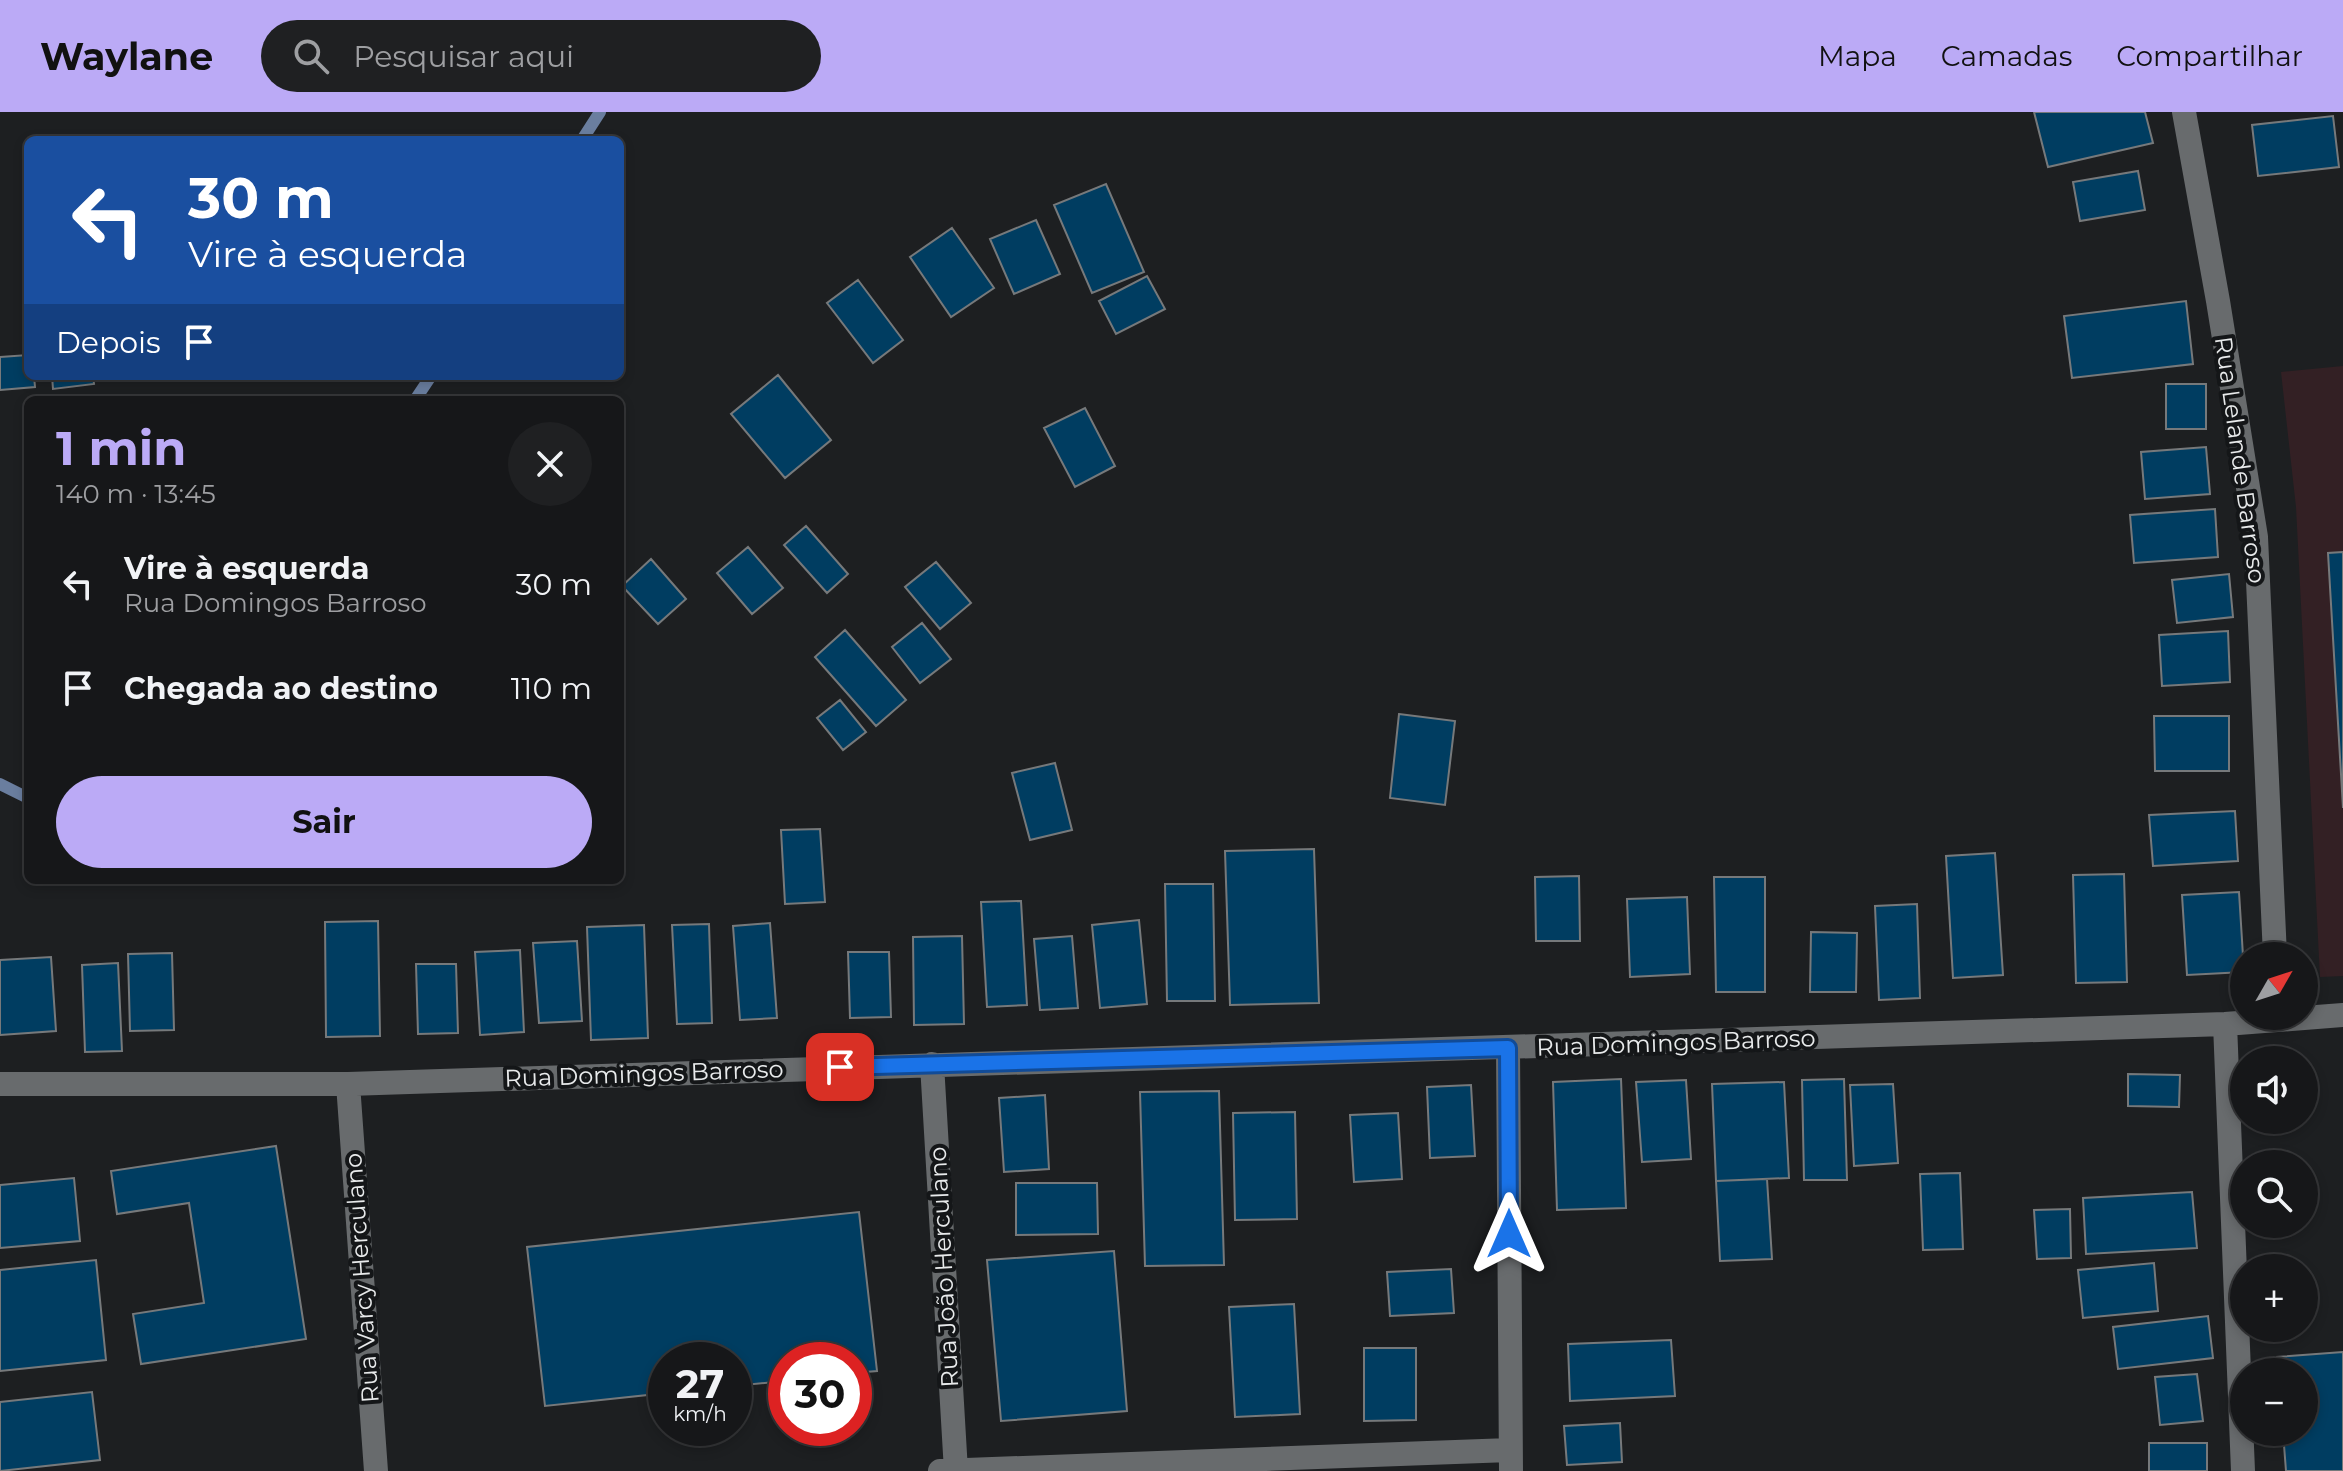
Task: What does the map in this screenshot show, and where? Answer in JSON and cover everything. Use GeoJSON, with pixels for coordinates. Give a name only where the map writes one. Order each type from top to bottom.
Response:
{"type":"FeatureCollection","features":[{"type":"Feature","properties":{"kind":"street","name":"Rua Lelande Barroso"},"geometry":{"type":"LineString","coordinates":[[2184,112],[2256,537],[2274,942]]}},
{"type":"Feature","properties":{"kind":"street","name":"Rua Domingos Barroso"},"geometry":{"type":"LineString","coordinates":[[2318,1016],[2343,1015]]}},
{"type":"Feature","properties":{"kind":"street","name":"Rua Domingos Barroso"},"geometry":{"type":"LineString","coordinates":[[0,1084],[348,1084],[2230,1023]]}},
{"type":"Feature","properties":{"kind":"street"},"geometry":{"type":"LineString","coordinates":[[2225,1024],[2243,1471]]}},
{"type":"Feature","properties":{"kind":"street"},"geometry":{"type":"LineString","coordinates":[[951,1471],[1511,1461],[1508,1048]]}},
{"type":"Feature","properties":{"kind":"street","name":"Rua João Herculano"},"geometry":{"type":"LineString","coordinates":[[932,1064],[951,1471]]}},
{"type":"Feature","properties":{"kind":"street","name":"Rua Varcy Herculano"},"geometry":{"type":"LineString","coordinates":[[348,1084],[376,1471]]}},
{"type":"Feature","properties":{"kind":"shaded area"},"geometry":{"type":"Polygon","coordinates":[[[2343,366],[2343,976],[2320,977],[2296,507],[2281,372],[2343,366]]]}},
{"type":"Feature","properties":{"kind":"building"},"geometry":{"type":"Polygon","coordinates":[[[2034,112],[2145,112],[2153,143],[2048,167],[2034,112]]]}},
{"type":"Feature","properties":{"kind":"building"},"geometry":{"type":"Polygon","coordinates":[[[2333,116],[2339,167],[2258,176],[2252,125],[2333,116]]]}},
{"type":"Feature","properties":{"kind":"building"},"geometry":{"type":"Polygon","coordinates":[[[2138,171],[2145,210],[2080,221],[2073,182],[2138,171]]]}},
{"type":"Feature","properties":{"kind":"building"},"geometry":{"type":"Polygon","coordinates":[[[1106,184],[1144,272],[1092,293],[1054,205],[1106,184]]]}},
{"type":"Feature","properties":{"kind":"building"},"geometry":{"type":"Polygon","coordinates":[[[1036,220],[1060,274],[1014,294],[990,239],[1036,220]]]}},
{"type":"Feature","properties":{"kind":"building"},"geometry":{"type":"Polygon","coordinates":[[[952,228],[994,288],[951,317],[910,257],[952,228]]]}},
{"type":"Feature","properties":{"kind":"building"},"geometry":{"type":"Polygon","coordinates":[[[1147,276],[1165,309],[1116,334],[1099,301],[1147,276]]]}},
{"type":"Feature","properties":{"kind":"building"},"geometry":{"type":"Polygon","coordinates":[[[858,280],[903,340],[873,363],[827,303],[858,280]]]}},
{"type":"Feature","properties":{"kind":"building"},"geometry":{"type":"Polygon","coordinates":[[[2186,301],[2193,364],[2072,378],[2064,316],[2186,301]]]}},
{"type":"Feature","properties":{"kind":"building"},"geometry":{"type":"Polygon","coordinates":[[[24,355],[24,380],[34,380],[35,387],[0,390],[0,357],[24,355]]]}},
{"type":"Feature","properties":{"kind":"building"},"geometry":{"type":"Polygon","coordinates":[[[778,375],[831,440],[785,478],[731,414],[778,375]]]}},
{"type":"Feature","properties":{"kind":"building"},"geometry":{"type":"Polygon","coordinates":[[[52,380],[94,380],[94,384],[53,389],[52,380]]]}},
{"type":"Feature","properties":{"kind":"building"},"geometry":{"type":"Polygon","coordinates":[[[2166,384],[2206,384],[2206,429],[2166,429],[2166,384]]]}},
{"type":"Feature","properties":{"kind":"building"},"geometry":{"type":"Polygon","coordinates":[[[1085,408],[1115,466],[1075,487],[1044,428],[1085,408]]]}},
{"type":"Feature","properties":{"kind":"building"},"geometry":{"type":"Polygon","coordinates":[[[2206,447],[2210,494],[2145,499],[2141,452],[2206,447]]]}},
{"type":"Feature","properties":{"kind":"building"},"geometry":{"type":"Polygon","coordinates":[[[2215,509],[2218,557],[2134,563],[2130,515],[2215,509]]]}},
{"type":"Feature","properties":{"kind":"building"},"geometry":{"type":"Polygon","coordinates":[[[806,526],[848,574],[827,593],[784,545],[806,526]]]}},
{"type":"Feature","properties":{"kind":"building"},"geometry":{"type":"Polygon","coordinates":[[[748,547],[783,588],[752,614],[717,573],[748,547]]]}},
{"type":"Feature","properties":{"kind":"building"},"geometry":{"type":"Polygon","coordinates":[[[2343,552],[2343,808],[2328,553],[2343,552]]]}},
{"type":"Feature","properties":{"kind":"building"},"geometry":{"type":"Polygon","coordinates":[[[651,559],[686,599],[658,624],[624,588],[624,584],[651,559]]]}},
{"type":"Feature","properties":{"kind":"building"},"geometry":{"type":"Polygon","coordinates":[[[936,562],[971,603],[940,629],[905,587],[936,562]]]}},
{"type":"Feature","properties":{"kind":"building"},"geometry":{"type":"Polygon","coordinates":[[[2229,574],[2233,617],[2177,623],[2172,580],[2229,574]]]}},
{"type":"Feature","properties":{"kind":"building"},"geometry":{"type":"Polygon","coordinates":[[[922,623],[951,659],[920,683],[892,647],[922,623]]]}},
{"type":"Feature","properties":{"kind":"building"},"geometry":{"type":"Polygon","coordinates":[[[845,630],[906,700],[876,726],[815,657],[845,630]]]}},
{"type":"Feature","properties":{"kind":"building"},"geometry":{"type":"Polygon","coordinates":[[[2228,631],[2230,682],[2162,686],[2159,635],[2228,631]]]}},
{"type":"Feature","properties":{"kind":"building"},"geometry":{"type":"Polygon","coordinates":[[[840,700],[866,732],[843,750],[817,718],[840,700]]]}},
{"type":"Feature","properties":{"kind":"building"},"geometry":{"type":"Polygon","coordinates":[[[1399,714],[1455,721],[1445,805],[1390,798],[1399,714]]]}},
{"type":"Feature","properties":{"kind":"building"},"geometry":{"type":"Polygon","coordinates":[[[2154,716],[2229,716],[2229,771],[2155,771],[2154,716]]]}},
{"type":"Feature","properties":{"kind":"building"},"geometry":{"type":"Polygon","coordinates":[[[1055,763],[1072,830],[1030,840],[1012,773],[1055,763]]]}},
{"type":"Feature","properties":{"kind":"building"},"geometry":{"type":"Polygon","coordinates":[[[2235,811],[2238,861],[2153,866],[2149,815],[2235,811]]]}},
{"type":"Feature","properties":{"kind":"building"},"geometry":{"type":"Polygon","coordinates":[[[820,829],[825,902],[785,904],[781,830],[820,829]]]}},
{"type":"Feature","properties":{"kind":"building"},"geometry":{"type":"Polygon","coordinates":[[[1314,849],[1319,1003],[1230,1005],[1225,851],[1314,849]]]}},
{"type":"Feature","properties":{"kind":"building"},"geometry":{"type":"Polygon","coordinates":[[[1995,853],[2003,975],[1953,978],[1946,856],[1995,853]]]}},
{"type":"Feature","properties":{"kind":"building"},"geometry":{"type":"Polygon","coordinates":[[[2124,874],[2127,982],[2076,983],[2073,875],[2124,874]]]}},
{"type":"Feature","properties":{"kind":"building"},"geometry":{"type":"Polygon","coordinates":[[[1579,876],[1580,941],[1536,941],[1535,877],[1579,876]]]}},
{"type":"Feature","properties":{"kind":"building"},"geometry":{"type":"Polygon","coordinates":[[[1714,877],[1765,877],[1765,992],[1716,992],[1714,877]]]}},
{"type":"Feature","properties":{"kind":"building"},"geometry":{"type":"Polygon","coordinates":[[[1165,884],[1213,884],[1215,1001],[1167,1001],[1165,884]]]}},
{"type":"Feature","properties":{"kind":"building"},"geometry":{"type":"Polygon","coordinates":[[[2239,892],[2242,942],[2230,942],[2230,973],[2187,975],[2182,895],[2239,892]]]}},
{"type":"Feature","properties":{"kind":"building"},"geometry":{"type":"Polygon","coordinates":[[[1687,897],[1690,974],[1630,977],[1627,899],[1687,897]]]}},
{"type":"Feature","properties":{"kind":"building"},"geometry":{"type":"Polygon","coordinates":[[[1021,901],[1027,1005],[987,1007],[981,902],[1021,901]]]}},
{"type":"Feature","properties":{"kind":"building"},"geometry":{"type":"Polygon","coordinates":[[[1917,904],[1920,998],[1879,1000],[1875,906],[1917,904]]]}},
{"type":"Feature","properties":{"kind":"building"},"geometry":{"type":"Polygon","coordinates":[[[1139,920],[1147,1004],[1100,1008],[1092,925],[1139,920]]]}},
{"type":"Feature","properties":{"kind":"building"},"geometry":{"type":"Polygon","coordinates":[[[378,921],[380,1036],[326,1037],[325,922],[378,921]]]}},
{"type":"Feature","properties":{"kind":"building"},"geometry":{"type":"Polygon","coordinates":[[[770,923],[777,1018],[740,1020],[733,926],[770,923]]]}},
{"type":"Feature","properties":{"kind":"building"},"geometry":{"type":"Polygon","coordinates":[[[709,924],[712,1023],[677,1024],[672,925],[709,924]]]}},
{"type":"Feature","properties":{"kind":"building"},"geometry":{"type":"Polygon","coordinates":[[[644,925],[648,1038],[591,1040],[587,927],[644,925]]]}},
{"type":"Feature","properties":{"kind":"building"},"geometry":{"type":"Polygon","coordinates":[[[1811,932],[1857,933],[1856,992],[1810,992],[1811,932]]]}},
{"type":"Feature","properties":{"kind":"building"},"geometry":{"type":"Polygon","coordinates":[[[962,936],[964,1024],[914,1025],[913,937],[962,936]]]}},
{"type":"Feature","properties":{"kind":"building"},"geometry":{"type":"Polygon","coordinates":[[[1072,936],[1078,1008],[1040,1010],[1034,939],[1072,936]]]}},
{"type":"Feature","properties":{"kind":"building"},"geometry":{"type":"Polygon","coordinates":[[[577,941],[582,1021],[539,1023],[533,943],[577,941]]]}},
{"type":"Feature","properties":{"kind":"building"},"geometry":{"type":"Polygon","coordinates":[[[520,950],[524,1032],[480,1035],[475,952],[520,950]]]}},
{"type":"Feature","properties":{"kind":"building"},"geometry":{"type":"Polygon","coordinates":[[[848,952],[889,952],[891,1017],[850,1018],[848,952]]]}},
{"type":"Feature","properties":{"kind":"building"},"geometry":{"type":"Polygon","coordinates":[[[172,953],[174,1030],[130,1031],[128,954],[172,953]]]}},
{"type":"Feature","properties":{"kind":"building"},"geometry":{"type":"Polygon","coordinates":[[[51,957],[56,1031],[0,1035],[0,960],[51,957]]]}},
{"type":"Feature","properties":{"kind":"building"},"geometry":{"type":"Polygon","coordinates":[[[118,963],[122,1051],[85,1052],[82,965],[118,963]]]}},
{"type":"Feature","properties":{"kind":"building"},"geometry":{"type":"Polygon","coordinates":[[[416,964],[456,964],[458,1033],[418,1034],[416,964]]]}},
{"type":"Feature","properties":{"kind":"building"},"geometry":{"type":"Polygon","coordinates":[[[2128,1074],[2180,1075],[2179,1107],[2128,1106],[2128,1074]]]}},
{"type":"Feature","properties":{"kind":"building"},"geometry":{"type":"Polygon","coordinates":[[[1621,1079],[1626,1208],[1557,1210],[1553,1082],[1621,1079]]]}},
{"type":"Feature","properties":{"kind":"building"},"geometry":{"type":"Polygon","coordinates":[[[1844,1079],[1847,1180],[1804,1180],[1802,1080],[1844,1079]]]}},
{"type":"Feature","properties":{"kind":"building"},"geometry":{"type":"Polygon","coordinates":[[[1686,1080],[1691,1159],[1642,1162],[1636,1082],[1686,1080]]]}},
{"type":"Feature","properties":{"kind":"building"},"geometry":{"type":"Polygon","coordinates":[[[1784,1082],[1789,1178],[1716,1181],[1712,1084],[1784,1082]]]}},
{"type":"Feature","properties":{"kind":"building"},"geometry":{"type":"Polygon","coordinates":[[[1893,1084],[1898,1163],[1854,1166],[1850,1085],[1893,1084]]]}},
{"type":"Feature","properties":{"kind":"building"},"geometry":{"type":"Polygon","coordinates":[[[1471,1085],[1475,1156],[1430,1158],[1427,1087],[1471,1085]]]}},
{"type":"Feature","properties":{"kind":"building"},"geometry":{"type":"Polygon","coordinates":[[[1219,1091],[1224,1265],[1145,1266],[1140,1092],[1219,1091]]]}},
{"type":"Feature","properties":{"kind":"building"},"geometry":{"type":"Polygon","coordinates":[[[1045,1095],[1049,1169],[1004,1172],[999,1098],[1045,1095]]]}},
{"type":"Feature","properties":{"kind":"building"},"geometry":{"type":"Polygon","coordinates":[[[1295,1112],[1297,1219],[1235,1220],[1233,1113],[1295,1112]]]}},
{"type":"Feature","properties":{"kind":"building"},"geometry":{"type":"Polygon","coordinates":[[[1398,1113],[1402,1179],[1354,1182],[1350,1115],[1398,1113]]]}},
{"type":"Feature","properties":{"kind":"building"},"geometry":{"type":"Polygon","coordinates":[[[276,1146],[306,1339],[141,1364],[133,1314],[204,1303],[189,1203],[117,1214],[111,1171],[276,1146]]]}},
{"type":"Feature","properties":{"kind":"building"},"geometry":{"type":"Polygon","coordinates":[[[1960,1173],[1963,1249],[1923,1250],[1920,1174],[1960,1173]]]}},
{"type":"Feature","properties":{"kind":"building"},"geometry":{"type":"Polygon","coordinates":[[[74,1178],[80,1241],[0,1248],[0,1185],[74,1178]]]}},
{"type":"Feature","properties":{"kind":"building"},"geometry":{"type":"Polygon","coordinates":[[[1767,1179],[1772,1259],[1720,1261],[1716,1181],[1767,1179]]]}},
{"type":"Feature","properties":{"kind":"building"},"geometry":{"type":"Polygon","coordinates":[[[1016,1183],[1097,1183],[1098,1234],[1016,1235],[1016,1183]]]}},
{"type":"Feature","properties":{"kind":"building"},"geometry":{"type":"Polygon","coordinates":[[[2192,1192],[2197,1248],[2086,1254],[2083,1198],[2192,1192]]]}},
{"type":"Feature","properties":{"kind":"building"},"geometry":{"type":"Polygon","coordinates":[[[2070,1209],[2071,1258],[2037,1259],[2034,1210],[2070,1209]]]}},
{"type":"Feature","properties":{"kind":"building"},"geometry":{"type":"Polygon","coordinates":[[[859,1212],[877,1371],[872,1371],[872,1342],[768,1342],[768,1383],[752,1384],[752,1342],[648,1342],[648,1395],[545,1406],[527,1247],[859,1212]]]}},
{"type":"Feature","properties":{"kind":"building"},"geometry":{"type":"Polygon","coordinates":[[[1114,1251],[1127,1411],[1001,1421],[987,1260],[1114,1251]]]}},
{"type":"Feature","properties":{"kind":"building"},"geometry":{"type":"Polygon","coordinates":[[[96,1260],[106,1360],[0,1371],[0,1270],[96,1260]]]}},
{"type":"Feature","properties":{"kind":"building"},"geometry":{"type":"Polygon","coordinates":[[[2154,1263],[2158,1311],[2083,1318],[2078,1270],[2154,1263]]]}},
{"type":"Feature","properties":{"kind":"building"},"geometry":{"type":"Polygon","coordinates":[[[1451,1269],[1454,1313],[1390,1316],[1387,1272],[1451,1269]]]}},
{"type":"Feature","properties":{"kind":"building"},"geometry":{"type":"Polygon","coordinates":[[[1294,1304],[1300,1414],[1235,1417],[1229,1307],[1294,1304]]]}},
{"type":"Feature","properties":{"kind":"building"},"geometry":{"type":"Polygon","coordinates":[[[2208,1316],[2213,1358],[2118,1369],[2113,1327],[2208,1316]]]}},
{"type":"Feature","properties":{"kind":"building"},"geometry":{"type":"Polygon","coordinates":[[[1671,1340],[1675,1396],[1570,1401],[1568,1344],[1671,1340]]]}},
{"type":"Feature","properties":{"kind":"building"},"geometry":{"type":"Polygon","coordinates":[[[1364,1348],[1416,1348],[1416,1420],[1364,1421],[1364,1348]]]}},
{"type":"Feature","properties":{"kind":"building"},"geometry":{"type":"Polygon","coordinates":[[[2343,1352],[2343,1471],[2286,1471],[2284,1446],[2318,1446],[2318,1358],[2277,1357],[2343,1352]]]}},
{"type":"Feature","properties":{"kind":"building"},"geometry":{"type":"Polygon","coordinates":[[[2197,1374],[2203,1421],[2160,1425],[2155,1377],[2197,1374]]]}},
{"type":"Feature","properties":{"kind":"building"},"geometry":{"type":"Polygon","coordinates":[[[92,1392],[100,1460],[0,1471],[0,1402],[92,1392]]]}},
{"type":"Feature","properties":{"kind":"building"},"geometry":{"type":"Polygon","coordinates":[[[1620,1423],[1622,1462],[1567,1465],[1564,1426],[1620,1423]]]}},
{"type":"Feature","properties":{"kind":"building"},"geometry":{"type":"Polygon","coordinates":[[[2149,1443],[2207,1443],[2207,1471],[2149,1471],[2149,1443]]]}},
{"type":"Feature","properties":{"kind":"waterway"},"geometry":{"type":"LineString","coordinates":[[585,136],[600,112]]}},
{"type":"Feature","properties":{"kind":"waterway"},"geometry":{"type":"LineString","coordinates":[[418,396],[428,380]]}},
{"type":"Feature","properties":{"kind":"waterway"},"geometry":{"type":"LineString","coordinates":[[0,784],[24,796]]}},
{"type":"Feature","properties":{"kind":"route"},"geometry":{"type":"LineString","coordinates":[[840,1067],[1508,1048],[1509,1234]]}}]}
